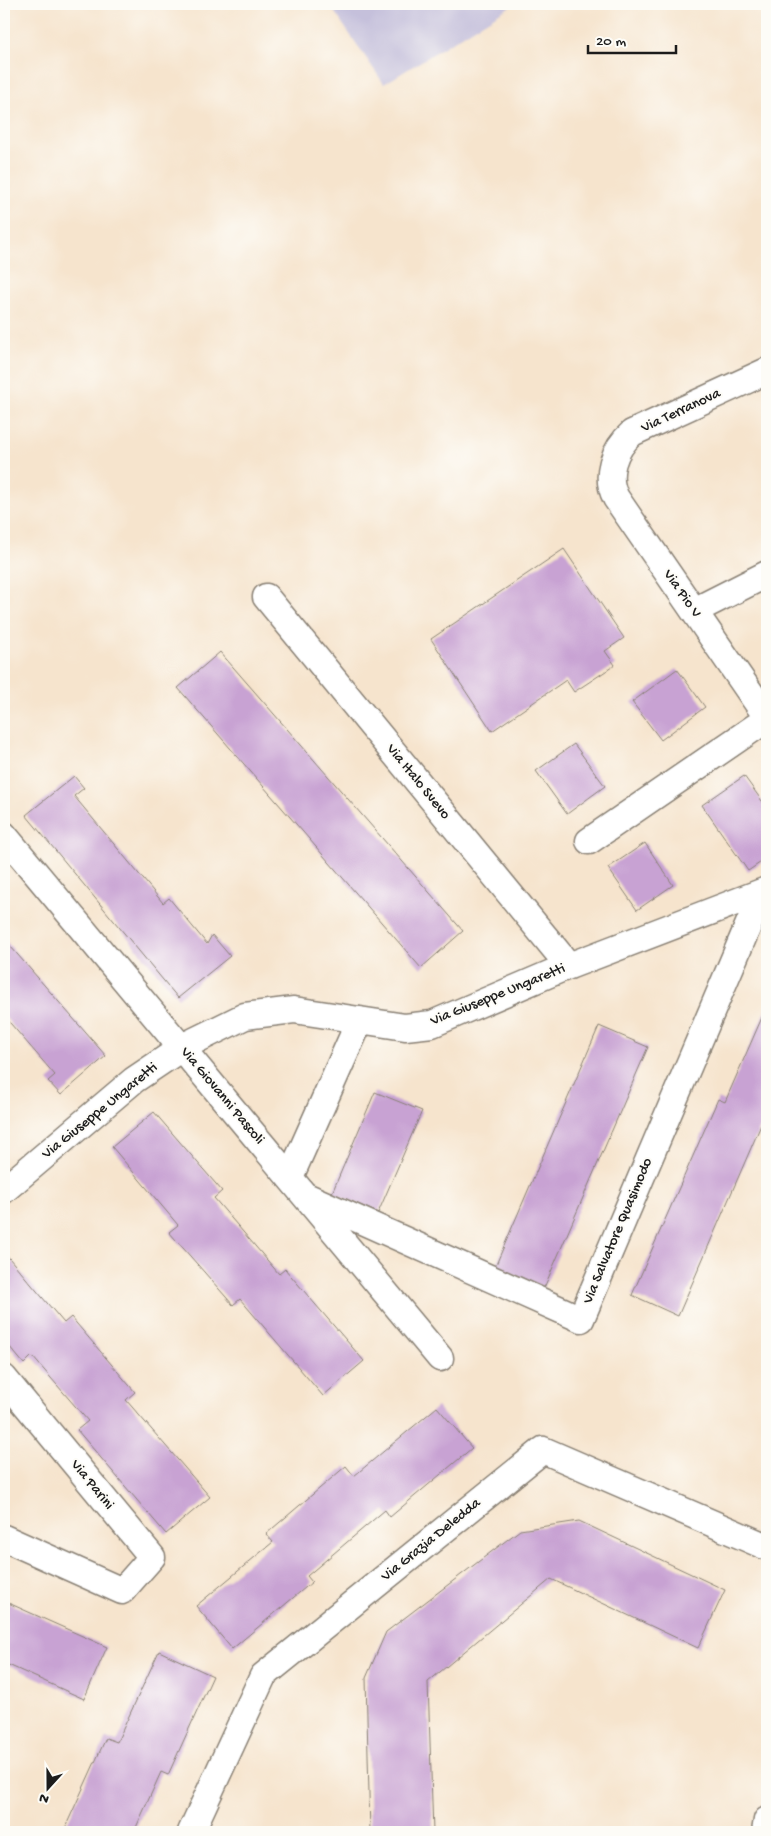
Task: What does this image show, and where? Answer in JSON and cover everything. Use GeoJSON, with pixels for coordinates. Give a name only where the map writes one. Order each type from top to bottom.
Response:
{"type":"FeatureCollection","features":[{"type":"Feature","properties":{"kind":"street","name":"Via Terranova"},"geometry":{"type":"LineString","coordinates":[[611,467],[622,441],[632,433],[767,371]]}},
{"type":"Feature","properties":{"kind":"street","name":"Via Pio V"},"geometry":{"type":"LineString","coordinates":[[589,841],[767,718],[611,490],[611,467]]}},
{"type":"Feature","properties":{"kind":"street"},"geometry":{"type":"LineString","coordinates":[[694,611],[767,574]]}},
{"type":"Feature","properties":{"kind":"street","name":"Via Italo Svevo"},"geometry":{"type":"LineString","coordinates":[[266,597],[569,966]]}},
{"type":"Feature","properties":{"kind":"street","name":"Via Giovanni Pascoli"},"geometry":{"type":"LineString","coordinates":[[4,835],[440,1358]]}},
{"type":"Feature","properties":{"kind":"street","name":"Via Giuseppe Ungaretti"},"geometry":{"type":"LineString","coordinates":[[4,1190],[134,1080],[182,1047],[245,1016],[294,1010],[405,1027],[432,1024],[569,966],[764,892]]}},
{"type":"Feature","properties":{"kind":"street","name":"Via Salvatore Quasimodo"},"geometry":{"type":"LineString","coordinates":[[298,1186],[581,1319],[764,892]]}},
{"type":"Feature","properties":{"kind":"street"},"geometry":{"type":"LineString","coordinates":[[298,1186],[360,1020]]}},
{"type":"Feature","properties":{"kind":"street","name":"Via Parini"},"geometry":{"type":"LineString","coordinates":[[4,1378],[152,1557],[122,1592],[4,1538]]}},
{"type":"Feature","properties":{"kind":"street","name":"Via Grazia Deledda"},"geometry":{"type":"LineString","coordinates":[[191,1832],[263,1676],[543,1450],[767,1548]]}},
{"type":"Feature","properties":{"kind":"street"},"geometry":{"type":"LineString","coordinates":[[766,1832],[767,1820]]}},
{"type":"Feature","properties":{"kind":"shaded area"},"geometry":{"type":"Polygon","coordinates":[[[329,4],[514,4],[384,84],[329,4]]]}},
{"type":"Feature","properties":{"kind":"building"},"geometry":{"type":"Polygon","coordinates":[[[564,549],[624,638],[605,651],[615,665],[574,692],[566,680],[492,731],[431,639],[564,549]]]}},
{"type":"Feature","properties":{"kind":"building"},"geometry":{"type":"Polygon","coordinates":[[[220,652],[463,931],[421,968],[178,688],[220,652]]]}},
{"type":"Feature","properties":{"kind":"building"},"geometry":{"type":"Polygon","coordinates":[[[677,669],[705,707],[661,740],[632,702],[677,669]]]}},
{"type":"Feature","properties":{"kind":"building"},"geometry":{"type":"Polygon","coordinates":[[[574,744],[605,786],[567,814],[536,771],[574,744]]]}},
{"type":"Feature","properties":{"kind":"building"},"geometry":{"type":"Polygon","coordinates":[[[74,776],[84,788],[74,796],[163,903],[169,898],[207,944],[212,935],[230,956],[178,998],[26,815],[74,776]]]}},
{"type":"Feature","properties":{"kind":"building"},"geometry":{"type":"Polygon","coordinates":[[[744,776],[767,808],[767,858],[748,871],[702,805],[744,776]]]}},
{"type":"Feature","properties":{"kind":"building"},"geometry":{"type":"Polygon","coordinates":[[[645,843],[673,885],[637,910],[608,868],[645,843]]]}},
{"type":"Feature","properties":{"kind":"building"},"geometry":{"type":"Polygon","coordinates":[[[4,939],[106,1056],[61,1095],[48,1081],[55,1075],[4,1016],[4,939]]]}},
{"type":"Feature","properties":{"kind":"building"},"geometry":{"type":"Polygon","coordinates":[[[767,1006],[767,1127],[761,1125],[678,1316],[632,1295],[718,1099],[725,1102],[767,1006]]]}},
{"type":"Feature","properties":{"kind":"building"},"geometry":{"type":"Polygon","coordinates":[[[599,1026],[648,1047],[544,1288],[495,1267],[599,1026]]]}},
{"type":"Feature","properties":{"kind":"building"},"geometry":{"type":"Polygon","coordinates":[[[375,1092],[422,1111],[378,1213],[332,1193],[375,1092]]]}},
{"type":"Feature","properties":{"kind":"building"},"geometry":{"type":"Polygon","coordinates":[[[154,1112],[222,1191],[214,1198],[279,1274],[285,1269],[364,1361],[323,1396],[240,1299],[233,1305],[169,1232],[178,1225],[112,1147],[154,1112]]]}},
{"type":"Feature","properties":{"kind":"building"},"geometry":{"type":"Polygon","coordinates":[[[4,1252],[64,1323],[71,1317],[135,1392],[126,1400],[210,1497],[166,1534],[77,1430],[88,1421],[32,1356],[24,1364],[4,1340],[4,1252]]]}},
{"type":"Feature","properties":{"kind":"building"},"geometry":{"type":"Polygon","coordinates":[[[437,1407],[472,1448],[390,1517],[385,1510],[307,1576],[312,1582],[232,1649],[196,1606],[273,1542],[266,1534],[346,1466],[354,1476],[437,1407]]]}},
{"type":"Feature","properties":{"kind":"building"},"geometry":{"type":"Polygon","coordinates":[[[579,1521],[725,1590],[698,1648],[551,1579],[428,1682],[433,1832],[370,1832],[366,1678],[386,1632],[520,1530],[579,1521]]]}},
{"type":"Feature","properties":{"kind":"building"},"geometry":{"type":"Polygon","coordinates":[[[4,1601],[107,1647],[84,1699],[4,1663],[4,1601]]]}},
{"type":"Feature","properties":{"kind":"building"},"geometry":{"type":"Polygon","coordinates":[[[159,1651],[213,1676],[168,1775],[161,1772],[134,1832],[76,1832],[65,1828],[106,1738],[117,1742],[159,1651]]]}}]}
